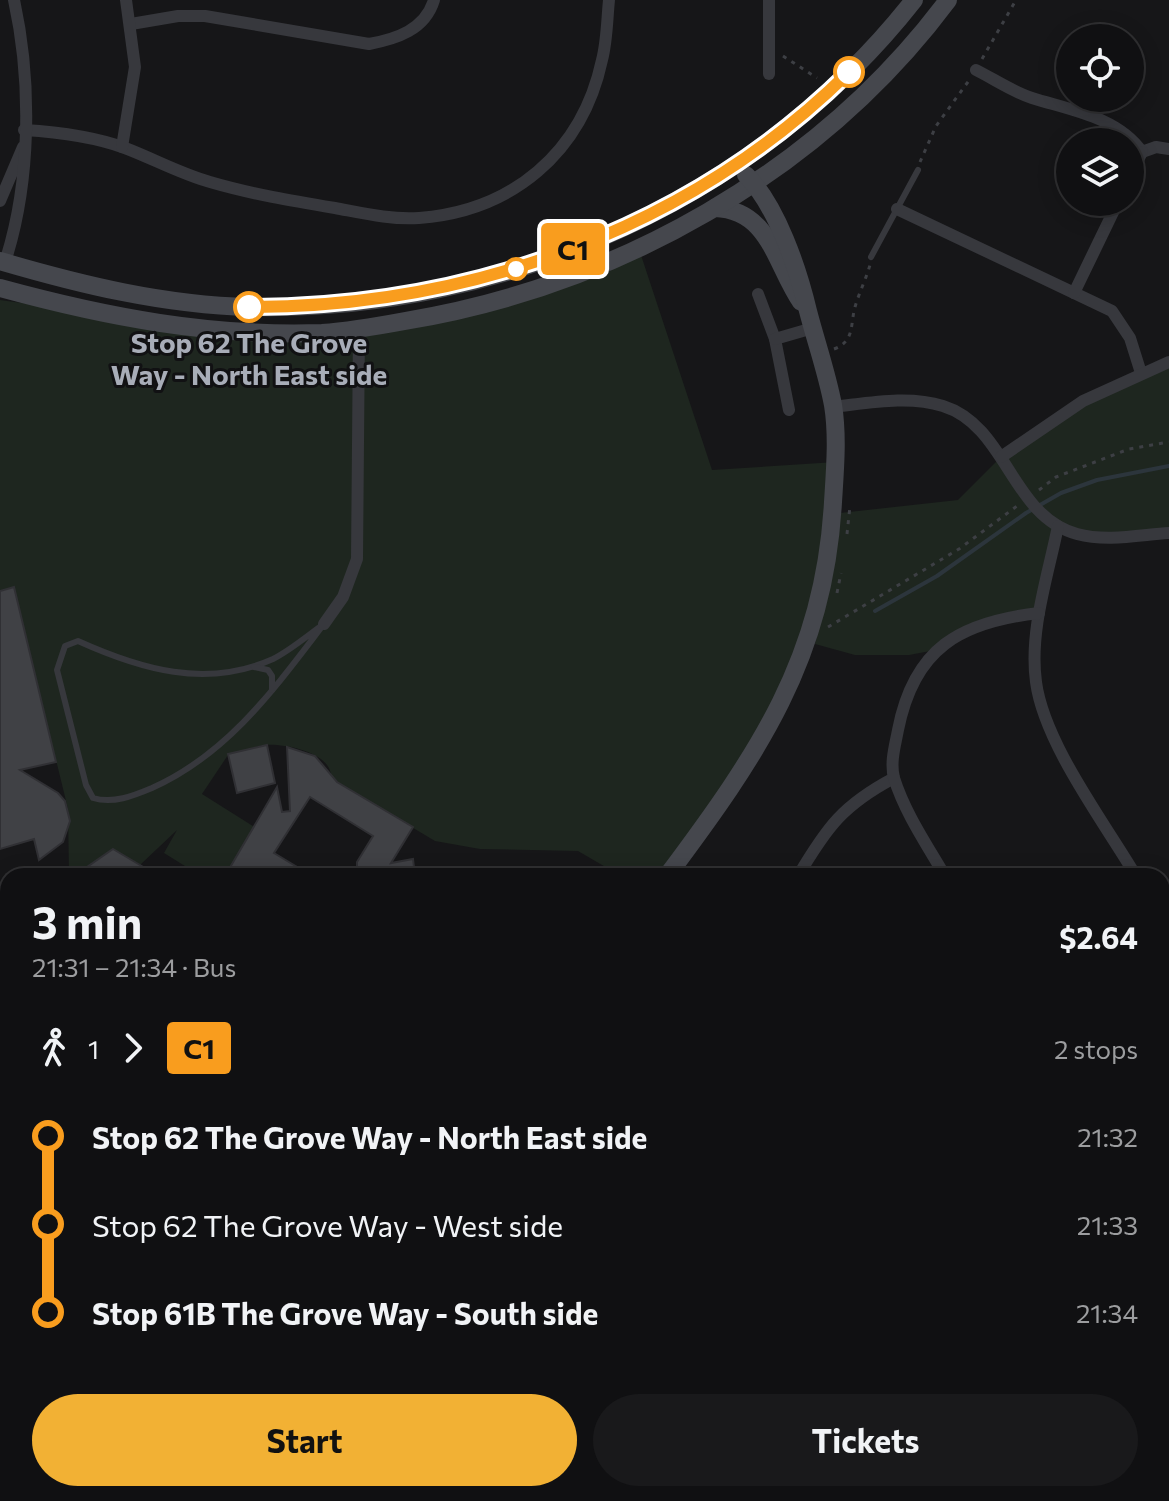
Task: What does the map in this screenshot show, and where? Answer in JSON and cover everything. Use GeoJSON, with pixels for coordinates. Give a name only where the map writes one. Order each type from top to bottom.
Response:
{"type":"FeatureCollection","features":[{"type":"Feature","properties":{"kind":"main road"},"geometry":{"type":"LineString","coordinates":[[2,266],[165,300],[249,307],[356,302],[442,288],[553,257],[657,212],[735,165],[822,98],[914,0]]}},
{"type":"Feature","properties":{"kind":"main road"},"geometry":{"type":"LineString","coordinates":[[0,288],[79,310],[168,326],[256,333],[359,328],[450,314],[543,287],[617,259],[715,208],[748,187],[861,97],[948,0]]}},
{"type":"Feature","properties":{"kind":"main road"},"geometry":{"type":"LineString","coordinates":[[673,868],[735,785],[767,734],[803,654],[821,602],[832,523],[836,462],[833,407],[820,353],[795,263],[735,165]]}},
{"type":"Feature","properties":{"kind":"main road"},"geometry":{"type":"LineString","coordinates":[[748,187],[766,236],[810,319]]}},
{"type":"Feature","properties":{"kind":"main road"},"geometry":{"type":"LineString","coordinates":[[715,208],[741,212],[766,236]]}},
{"type":"Feature","properties":{"kind":"main road"},"geometry":{"type":"LineString","coordinates":[[356,302],[359,328]]}},
{"type":"Feature","properties":{"kind":"street"},"geometry":{"type":"LineString","coordinates":[[2,266],[24,181],[23,69],[14,0]]}},
{"type":"Feature","properties":{"kind":"street"},"geometry":{"type":"LineString","coordinates":[[122,147],[135,67],[126,0]]}},
{"type":"Feature","properties":{"kind":"street"},"geometry":{"type":"LineString","coordinates":[[131,24],[178,16],[205,16],[369,44],[395,39],[418,25],[434,0]]}},
{"type":"Feature","properties":{"kind":"street"},"geometry":{"type":"LineString","coordinates":[[24,130],[122,147],[205,181],[246,193],[375,215],[416,219],[487,205],[516,189],[547,164],[572,134],[602,61],[609,0]]}},
{"type":"Feature","properties":{"kind":"street"},"geometry":{"type":"LineString","coordinates":[[769,0],[769,74]]}},
{"type":"Feature","properties":{"kind":"street"},"geometry":{"type":"LineString","coordinates":[[976,70],[1031,98],[1071,106],[1114,128]]}},
{"type":"Feature","properties":{"kind":"street"},"geometry":{"type":"LineString","coordinates":[[0,201],[23,147]]}},
{"type":"Feature","properties":{"kind":"street"},"geometry":{"type":"LineString","coordinates":[[1144,151],[1156,147],[1169,149]]}},
{"type":"Feature","properties":{"kind":"street"},"geometry":{"type":"LineString","coordinates":[[897,209],[1112,311],[1130,338],[1141,373]]}},
{"type":"Feature","properties":{"kind":"street"},"geometry":{"type":"LineString","coordinates":[[1074,293],[1111,216]]}},
{"type":"Feature","properties":{"kind":"street"},"geometry":{"type":"LineString","coordinates":[[758,294],[775,339],[789,410]]}},
{"type":"Feature","properties":{"kind":"street"},"geometry":{"type":"LineString","coordinates":[[775,339],[810,319]]}},
{"type":"Feature","properties":{"kind":"street"},"geometry":{"type":"LineString","coordinates":[[324,624],[343,597],[357,559],[359,328]]}},
{"type":"Feature","properties":{"kind":"street"},"geometry":{"type":"LineString","coordinates":[[1001,457],[1083,401],[1169,362]]}},
{"type":"Feature","properties":{"kind":"street"},"geometry":{"type":"LineString","coordinates":[[833,407],[922,400],[946,406],[980,429],[1030,499],[1043,515],[1058,526],[1100,538],[1169,533]]}},
{"type":"Feature","properties":{"kind":"street"},"geometry":{"type":"LineString","coordinates":[[1058,526],[1039,613],[1036,682],[1047,726],[1131,868]]}},
{"type":"Feature","properties":{"kind":"street"},"geometry":{"type":"LineString","coordinates":[[941,868],[894,778],[892,764],[900,719],[918,669],[959,634],[1001,618],[1039,613]]}},
{"type":"Feature","properties":{"kind":"street"},"geometry":{"type":"LineString","coordinates":[[803,868],[835,818],[860,796],[894,778]]}},
{"type":"Feature","properties":{"kind":"lane"},"geometry":{"type":"LineString","coordinates":[[871,257],[918,170]]}},
{"type":"Feature","properties":{"kind":"lane"},"geometry":{"type":"LineString","coordinates":[[324,624],[271,693],[205,759],[175,777],[107,802],[93,798],[86,785],[57,670],[65,646],[78,641],[105,655],[188,676],[246,667],[274,658],[324,624]]}},
{"type":"Feature","properties":{"kind":"lane"},"geometry":{"type":"LineString","coordinates":[[246,667],[268,670],[273,683],[271,693]]}},
{"type":"Feature","properties":{"kind":"path"},"geometry":{"type":"LineString","coordinates":[[918,170],[936,126],[976,70],[1016,0]]}},
{"type":"Feature","properties":{"kind":"path"},"geometry":{"type":"LineString","coordinates":[[770,48],[820,80]]}},
{"type":"Feature","properties":{"kind":"path"},"geometry":{"type":"LineString","coordinates":[[820,353],[848,340],[871,257]]}},
{"type":"Feature","properties":{"kind":"path"},"geometry":{"type":"LineString","coordinates":[[828,627],[959,549],[1056,477],[1129,449],[1169,442]]}},
{"type":"Feature","properties":{"kind":"shaded area"},"geometry":{"type":"Polygon","coordinates":[[[639,249],[712,470],[836,462],[799,667],[672,868],[607,868],[578,851],[480,849],[435,841],[331,779],[330,770],[317,756],[274,745],[228,755],[202,794],[256,828],[232,868],[188,868],[164,853],[177,830],[140,865],[69,868],[68,809],[14,588],[0,591],[0,300],[227,331],[416,319],[639,249]]]}},
{"type":"Feature","properties":{"kind":"shaded area"},"geometry":{"type":"Polygon","coordinates":[[[1169,362],[1169,533],[1100,538],[1059,526],[1039,613],[1000,618],[941,649],[909,655],[855,655],[815,644],[833,572],[840,513],[958,500],[1001,457],[1083,401],[1169,362]]]}},
{"type":"Feature","properties":{"kind":"building"},"geometry":{"type":"Polygon","coordinates":[[[14,587],[56,762],[20,770],[58,793],[65,801],[70,821],[63,842],[39,860],[34,839],[0,849],[0,591],[14,587]]]}},
{"type":"Feature","properties":{"kind":"building"},"geometry":{"type":"Polygon","coordinates":[[[267,745],[275,783],[237,793],[228,754],[267,745]]]}},
{"type":"Feature","properties":{"kind":"building"},"geometry":{"type":"Polygon","coordinates":[[[287,747],[315,756],[337,782],[413,827],[391,863],[413,859],[414,868],[357,868],[357,862],[373,836],[310,797],[274,853],[299,868],[230,868],[277,787],[282,812],[290,811],[287,747]]]}},
{"type":"Feature","properties":{"kind":"building"},"geometry":{"type":"Polygon","coordinates":[[[113,849],[145,868],[86,868],[113,849]]]}},
{"type":"Feature","properties":{"kind":"waterway"},"geometry":{"type":"LineString","coordinates":[[875,611],[937,576],[1026,513],[1061,493],[1097,480],[1169,466]]}},
{"type":"Feature","properties":{"kind":"bus line","name":"C1"},"geometry":{"type":"LineString","coordinates":[[249,307],[312,306],[405,295],[478,280],[553,257],[657,212],[726,172],[805,112],[849,72]]}},
{"type":"Feature","properties":{"kind":"place","name":"Stop 62 The Grove Way - North East side"},"geometry":{"type":"Point","coordinates":[249,307]}}]}
